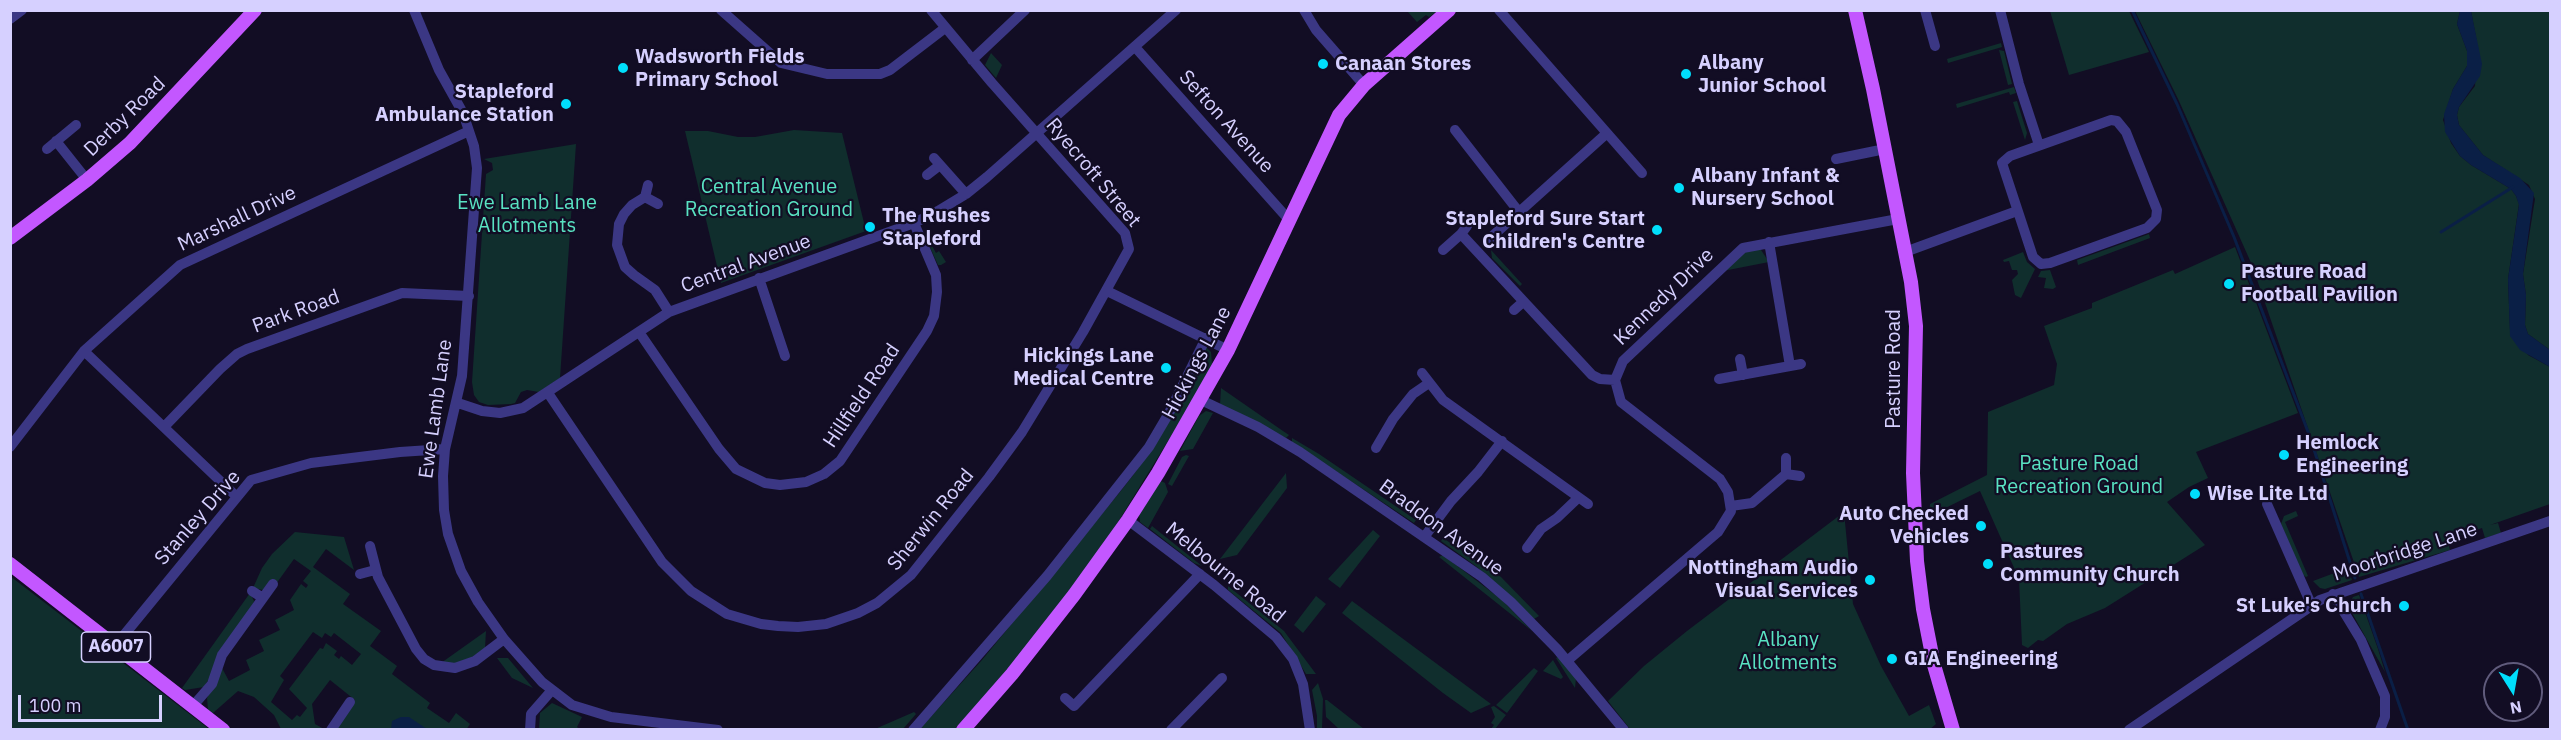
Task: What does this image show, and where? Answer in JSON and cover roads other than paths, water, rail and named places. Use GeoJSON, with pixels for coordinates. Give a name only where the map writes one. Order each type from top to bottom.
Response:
{"type":"FeatureCollection","features":[{"type":"Feature","properties":{"kind":"main road","name":"Derby Road"},"geometry":{"type":"LineString","coordinates":[[10,238],[87,180],[130,143],[255,10]]}},
{"type":"Feature","properties":{"kind":"main road","name":"Hickings Lane"},"geometry":{"type":"LineString","coordinates":[[963,729],[1012,674],[1074,595],[1128,520],[1201,400],[1228,350],[1334,124],[1364,85],[1449,10]]}},
{"type":"Feature","properties":{"kind":"main road","name":"Pasture Road"},"geometry":{"type":"LineString","coordinates":[[1855,10],[1905,252],[1916,326],[1913,473],[1917,561],[1932,655],[1953,729]]}},
{"type":"Feature","properties":{"kind":"main road","name":"A6007"},"geometry":{"type":"LineString","coordinates":[[10,564],[223,729]]}},
{"type":"Feature","properties":{"kind":"street"},"geometry":{"type":"LineString","coordinates":[[10,19],[22,10]]}},
{"type":"Feature","properties":{"kind":"street","name":"Ewe Lamb Lane"},"geometry":{"type":"LineString","coordinates":[[414,10],[440,70],[458,103],[469,131],[476,159],[477,183],[462,376],[458,403],[445,449],[442,494],[454,553],[478,602],[504,639],[529,669],[572,705],[598,714],[718,729]]}},
{"type":"Feature","properties":{"kind":"street"},"geometry":{"type":"LineString","coordinates":[[721,10],[781,63],[827,74],[880,74],[890,70],[945,28]]}},
{"type":"Feature","properties":{"kind":"street","name":"Ryecroft Street"},"geometry":{"type":"LineString","coordinates":[[931,10],[1128,239],[1129,249],[1107,291]]}},
{"type":"Feature","properties":{"kind":"street"},"geometry":{"type":"LineString","coordinates":[[972,60],[1025,10]]}},
{"type":"Feature","properties":{"kind":"street","name":"Central Avenue"},"geometry":{"type":"LineString","coordinates":[[458,403],[482,411],[500,412],[523,408],[669,312],[914,223],[966,194],[1176,10]]}},
{"type":"Feature","properties":{"kind":"street"},"geometry":{"type":"LineString","coordinates":[[1304,10],[1316,30],[1364,85]]}},
{"type":"Feature","properties":{"kind":"street"},"geometry":{"type":"LineString","coordinates":[[1499,10],[1642,173]]}},
{"type":"Feature","properties":{"kind":"street"},"geometry":{"type":"LineString","coordinates":[[1925,10],[1935,46]]}},
{"type":"Feature","properties":{"kind":"street"},"geometry":{"type":"LineString","coordinates":[[2000,10],[2019,84],[2039,145]]}},
{"type":"Feature","properties":{"kind":"street","name":"Sefton Avenue"},"geometry":{"type":"LineString","coordinates":[[1135,47],[1290,221]]}},
{"type":"Feature","properties":{"kind":"street"},"geometry":{"type":"LineString","coordinates":[[2103,121],[2117,121],[2126,132],[2157,210],[2156,219],[2147,228],[2044,264],[2033,257],[2017,211],[2002,163],[2010,156],[2103,121]]}},
{"type":"Feature","properties":{"kind":"street"},"geometry":{"type":"LineString","coordinates":[[47,148],[76,125]]}},
{"type":"Feature","properties":{"kind":"street"},"geometry":{"type":"LineString","coordinates":[[1455,130],[1519,212]]}},
{"type":"Feature","properties":{"kind":"street","name":"Marshall Drive"},"geometry":{"type":"LineString","coordinates":[[10,447],[84,351],[180,265],[469,131]]}},
{"type":"Feature","properties":{"kind":"street"},"geometry":{"type":"LineString","coordinates":[[1488,240],[1606,134]]}},
{"type":"Feature","properties":{"kind":"street"},"geometry":{"type":"LineString","coordinates":[[56,141],[87,180]]}},
{"type":"Feature","properties":{"kind":"street"},"geometry":{"type":"LineString","coordinates":[[1836,157],[1885,149]]}},
{"type":"Feature","properties":{"kind":"street"},"geometry":{"type":"LineString","coordinates":[[927,175],[937,162],[966,194]]}},
{"type":"Feature","properties":{"kind":"street"},"geometry":{"type":"LineString","coordinates":[[648,185],[645,197],[632,205],[624,214],[619,224],[617,245],[625,267],[655,290],[669,312]]}},
{"type":"Feature","properties":{"kind":"street"},"geometry":{"type":"LineString","coordinates":[[645,197],[658,204]]}},
{"type":"Feature","properties":{"kind":"street"},"geometry":{"type":"LineString","coordinates":[[1905,252],[2017,211]]}},
{"type":"Feature","properties":{"kind":"street","name":"Kennedy Drive"},"geometry":{"type":"LineString","coordinates":[[1615,380],[1623,361],[1735,253],[1748,246],[1898,219]]}},
{"type":"Feature","properties":{"kind":"street","name":"Hillfield Road"},"geometry":{"type":"LineString","coordinates":[[639,332],[718,449],[736,469],[765,483],[780,485],[806,482],[824,474],[840,461],[927,332],[934,316],[937,292],[936,275],[914,223]]}},
{"type":"Feature","properties":{"kind":"street"},"geometry":{"type":"LineString","coordinates":[[1443,250],[1464,230],[1523,302],[1592,375],[1600,379],[1615,380],[1621,402],[1720,479],[1728,492],[1731,506],[1728,519],[1718,532],[1567,661]]}},
{"type":"Feature","properties":{"kind":"street"},"geometry":{"type":"LineString","coordinates":[[1719,379],[1795,365],[1769,242]]}},
{"type":"Feature","properties":{"kind":"street"},"geometry":{"type":"LineString","coordinates":[[759,278],[785,356]]}},
{"type":"Feature","properties":{"kind":"street"},"geometry":{"type":"LineString","coordinates":[[1107,291],[1228,350]]}},
{"type":"Feature","properties":{"kind":"street","name":"Sherwin Road"},"geometry":{"type":"LineString","coordinates":[[548,393],[662,562],[691,591],[727,614],[761,624],[798,627],[826,624],[858,613],[886,597],[927,557],[1022,432],[1107,291]]}},
{"type":"Feature","properties":{"kind":"street","name":"Park Road"},"geometry":{"type":"LineString","coordinates":[[164,427],[220,369],[237,354],[247,349],[402,293],[469,296]]}},
{"type":"Feature","properties":{"kind":"street"},"geometry":{"type":"LineString","coordinates":[[1514,310],[1523,302]]}},
{"type":"Feature","properties":{"kind":"street","name":"Hickings Lane"},"geometry":{"type":"LineString","coordinates":[[914,729],[1034,592],[1149,447],[1169,413],[1206,338]]}},
{"type":"Feature","properties":{"kind":"street"},"geometry":{"type":"LineString","coordinates":[[84,351],[236,496]]}},
{"type":"Feature","properties":{"kind":"street"},"geometry":{"type":"LineString","coordinates":[[1740,359],[1743,375]]}},
{"type":"Feature","properties":{"kind":"street"},"geometry":{"type":"LineString","coordinates":[[1422,373],[1443,400],[1583,501],[1541,530],[1527,548]]}},
{"type":"Feature","properties":{"kind":"street"},"geometry":{"type":"LineString","coordinates":[[1377,448],[1389,436],[1413,394],[1429,383]]}},
{"type":"Feature","properties":{"kind":"street","name":"Braddon Avenue"},"geometry":{"type":"LineString","coordinates":[[1201,400],[1278,438],[1482,577],[1511,602],[1567,661],[1624,729]]}},
{"type":"Feature","properties":{"kind":"street"},"geometry":{"type":"LineString","coordinates":[[1425,536],[1451,501],[1502,441]]}},
{"type":"Feature","properties":{"kind":"street","name":"Stanley Drive"},"geometry":{"type":"LineString","coordinates":[[115,646],[246,483],[255,478],[311,464],[400,452],[445,449]]}},
{"type":"Feature","properties":{"kind":"street"},"geometry":{"type":"LineString","coordinates":[[1786,458],[1786,474]]}},
{"type":"Feature","properties":{"kind":"street"},"geometry":{"type":"LineString","coordinates":[[1731,506],[1752,503],[1786,474],[1800,476]]}},
{"type":"Feature","properties":{"kind":"street"},"geometry":{"type":"LineString","coordinates":[[2267,504],[2311,604]]}},
{"type":"Feature","properties":{"kind":"street","name":"Melbourne Road"},"geometry":{"type":"LineString","coordinates":[[1128,520],[1269,629],[1287,650],[1303,684],[1310,729]]}},
{"type":"Feature","properties":{"kind":"street","name":"Moorbridge Lane"},"geometry":{"type":"LineString","coordinates":[[2129,729],[2311,604],[2333,594],[2550,521]]}},
{"type":"Feature","properties":{"kind":"street"},"geometry":{"type":"LineString","coordinates":[[370,546],[375,570],[416,649],[424,659],[434,665],[450,668],[465,666],[504,639]]}},
{"type":"Feature","properties":{"kind":"street"},"geometry":{"type":"LineString","coordinates":[[360,574],[375,570]]}},
{"type":"Feature","properties":{"kind":"street"},"geometry":{"type":"LineString","coordinates":[[1065,698],[1074,706],[1200,574]]}},
{"type":"Feature","properties":{"kind":"street"},"geometry":{"type":"LineString","coordinates":[[192,706],[212,684],[222,655],[273,584]]}},
{"type":"Feature","properties":{"kind":"street"},"geometry":{"type":"LineString","coordinates":[[252,591],[263,598]]}},
{"type":"Feature","properties":{"kind":"street"},"geometry":{"type":"LineString","coordinates":[[2333,594],[2361,640],[2385,696],[2385,717],[2380,729]]}},
{"type":"Feature","properties":{"kind":"street"},"geometry":{"type":"LineString","coordinates":[[1171,729],[1196,712],[1222,678]]}},
{"type":"Feature","properties":{"kind":"street"},"geometry":{"type":"LineString","coordinates":[[530,729],[531,714],[552,690]]}},
{"type":"Feature","properties":{"kind":"street"},"geometry":{"type":"LineString","coordinates":[[331,729],[350,702]]}},
{"type":"Feature","properties":{"kind":"water"},"geometry":{"type":"Polygon","coordinates":[[[2460,11],[2471,11],[2482,64],[2480,76],[2459,107],[2457,115],[2459,125],[2483,155],[2520,178],[2534,193],[2523,274],[2526,295],[2525,325],[2528,334],[2550,350],[2550,367],[2520,350],[2510,336],[2508,279],[2519,205],[2516,196],[2511,189],[2460,156],[2445,132],[2444,114],[2453,89],[2467,66],[2467,51],[2457,24],[2460,11]]]}},
{"type":"Feature","properties":{"kind":"water"},"geometry":{"type":"Polygon","coordinates":[[[401,717],[409,717],[427,729],[391,729],[392,721],[401,717]]]}},
{"type":"Feature","properties":{"kind":"waterway"},"geometry":{"type":"LineString","coordinates":[[2132,10],[2177,104],[2234,237],[2310,437],[2355,578]]}},
{"type":"Feature","properties":{"kind":"waterway"},"geometry":{"type":"LineString","coordinates":[[2441,232],[2513,187]]}},
{"type":"Feature","properties":{"kind":"waterway"},"geometry":{"type":"LineString","coordinates":[[2361,594],[2408,730]]}},
{"type":"Feature","properties":{"kind":"place","name":"Canaan Stores"},"geometry":{"type":"Point","coordinates":[1323,64]}},
{"type":"Feature","properties":{"kind":"place","name":"Wadsworth Fields Primary School"},"geometry":{"type":"Point","coordinates":[623,68]}},
{"type":"Feature","properties":{"kind":"place","name":"Albany Junior School"},"geometry":{"type":"Point","coordinates":[1686,74]}},
{"type":"Feature","properties":{"kind":"place","name":"Stapleford Ambulance Station"},"geometry":{"type":"Point","coordinates":[566,104]}},
{"type":"Feature","properties":{"kind":"place","name":"Albany Infant & Nursery School"},"geometry":{"type":"Point","coordinates":[1679,188]}},
{"type":"Feature","properties":{"kind":"place","name":"The Rushes Stapleford"},"geometry":{"type":"Point","coordinates":[870,227]}},
{"type":"Feature","properties":{"kind":"place","name":"Stapleford Sure Start Children's Centre"},"geometry":{"type":"Point","coordinates":[1657,230]}},
{"type":"Feature","properties":{"kind":"place","name":"Pasture Road Football Pavilion"},"geometry":{"type":"Point","coordinates":[2229,284]}},
{"type":"Feature","properties":{"kind":"place","name":"Hickings Lane Medical Centre"},"geometry":{"type":"Point","coordinates":[1166,368]}},
{"type":"Feature","properties":{"kind":"place","name":"Hemlock Engineering"},"geometry":{"type":"Point","coordinates":[2284,455]}},
{"type":"Feature","properties":{"kind":"place","name":"Wise Lite Ltd"},"geometry":{"type":"Point","coordinates":[2195,494]}},
{"type":"Feature","properties":{"kind":"place","name":"Auto Checked Vehicles"},"geometry":{"type":"Point","coordinates":[1981,526]}},
{"type":"Feature","properties":{"kind":"place","name":"Pastures Community Church"},"geometry":{"type":"Point","coordinates":[1988,564]}},
{"type":"Feature","properties":{"kind":"place","name":"Nottingham Audio Visual Services"},"geometry":{"type":"Point","coordinates":[1870,580]}},
{"type":"Feature","properties":{"kind":"place","name":"St Luke's Church"},"geometry":{"type":"Point","coordinates":[2404,606]}},
{"type":"Feature","properties":{"kind":"place","name":"GIA Engineering"},"geometry":{"type":"Point","coordinates":[1892,659]}},
{"type":"Feature","properties":{"kind":"park label","name":"Central Avenue Recreation Ground"},"geometry":{"type":"Point","coordinates":[769,198]}},
{"type":"Feature","properties":{"kind":"park label","name":"Ewe Lamb Lane Allotments"},"geometry":{"type":"Point","coordinates":[527,214]}},
{"type":"Feature","properties":{"kind":"park label","name":"Pasture Road Recreation Ground"},"geometry":{"type":"Point","coordinates":[2079,476]}},
{"type":"Feature","properties":{"kind":"park label","name":"Albany Allotments"},"geometry":{"type":"Point","coordinates":[1788,652]}}]}
